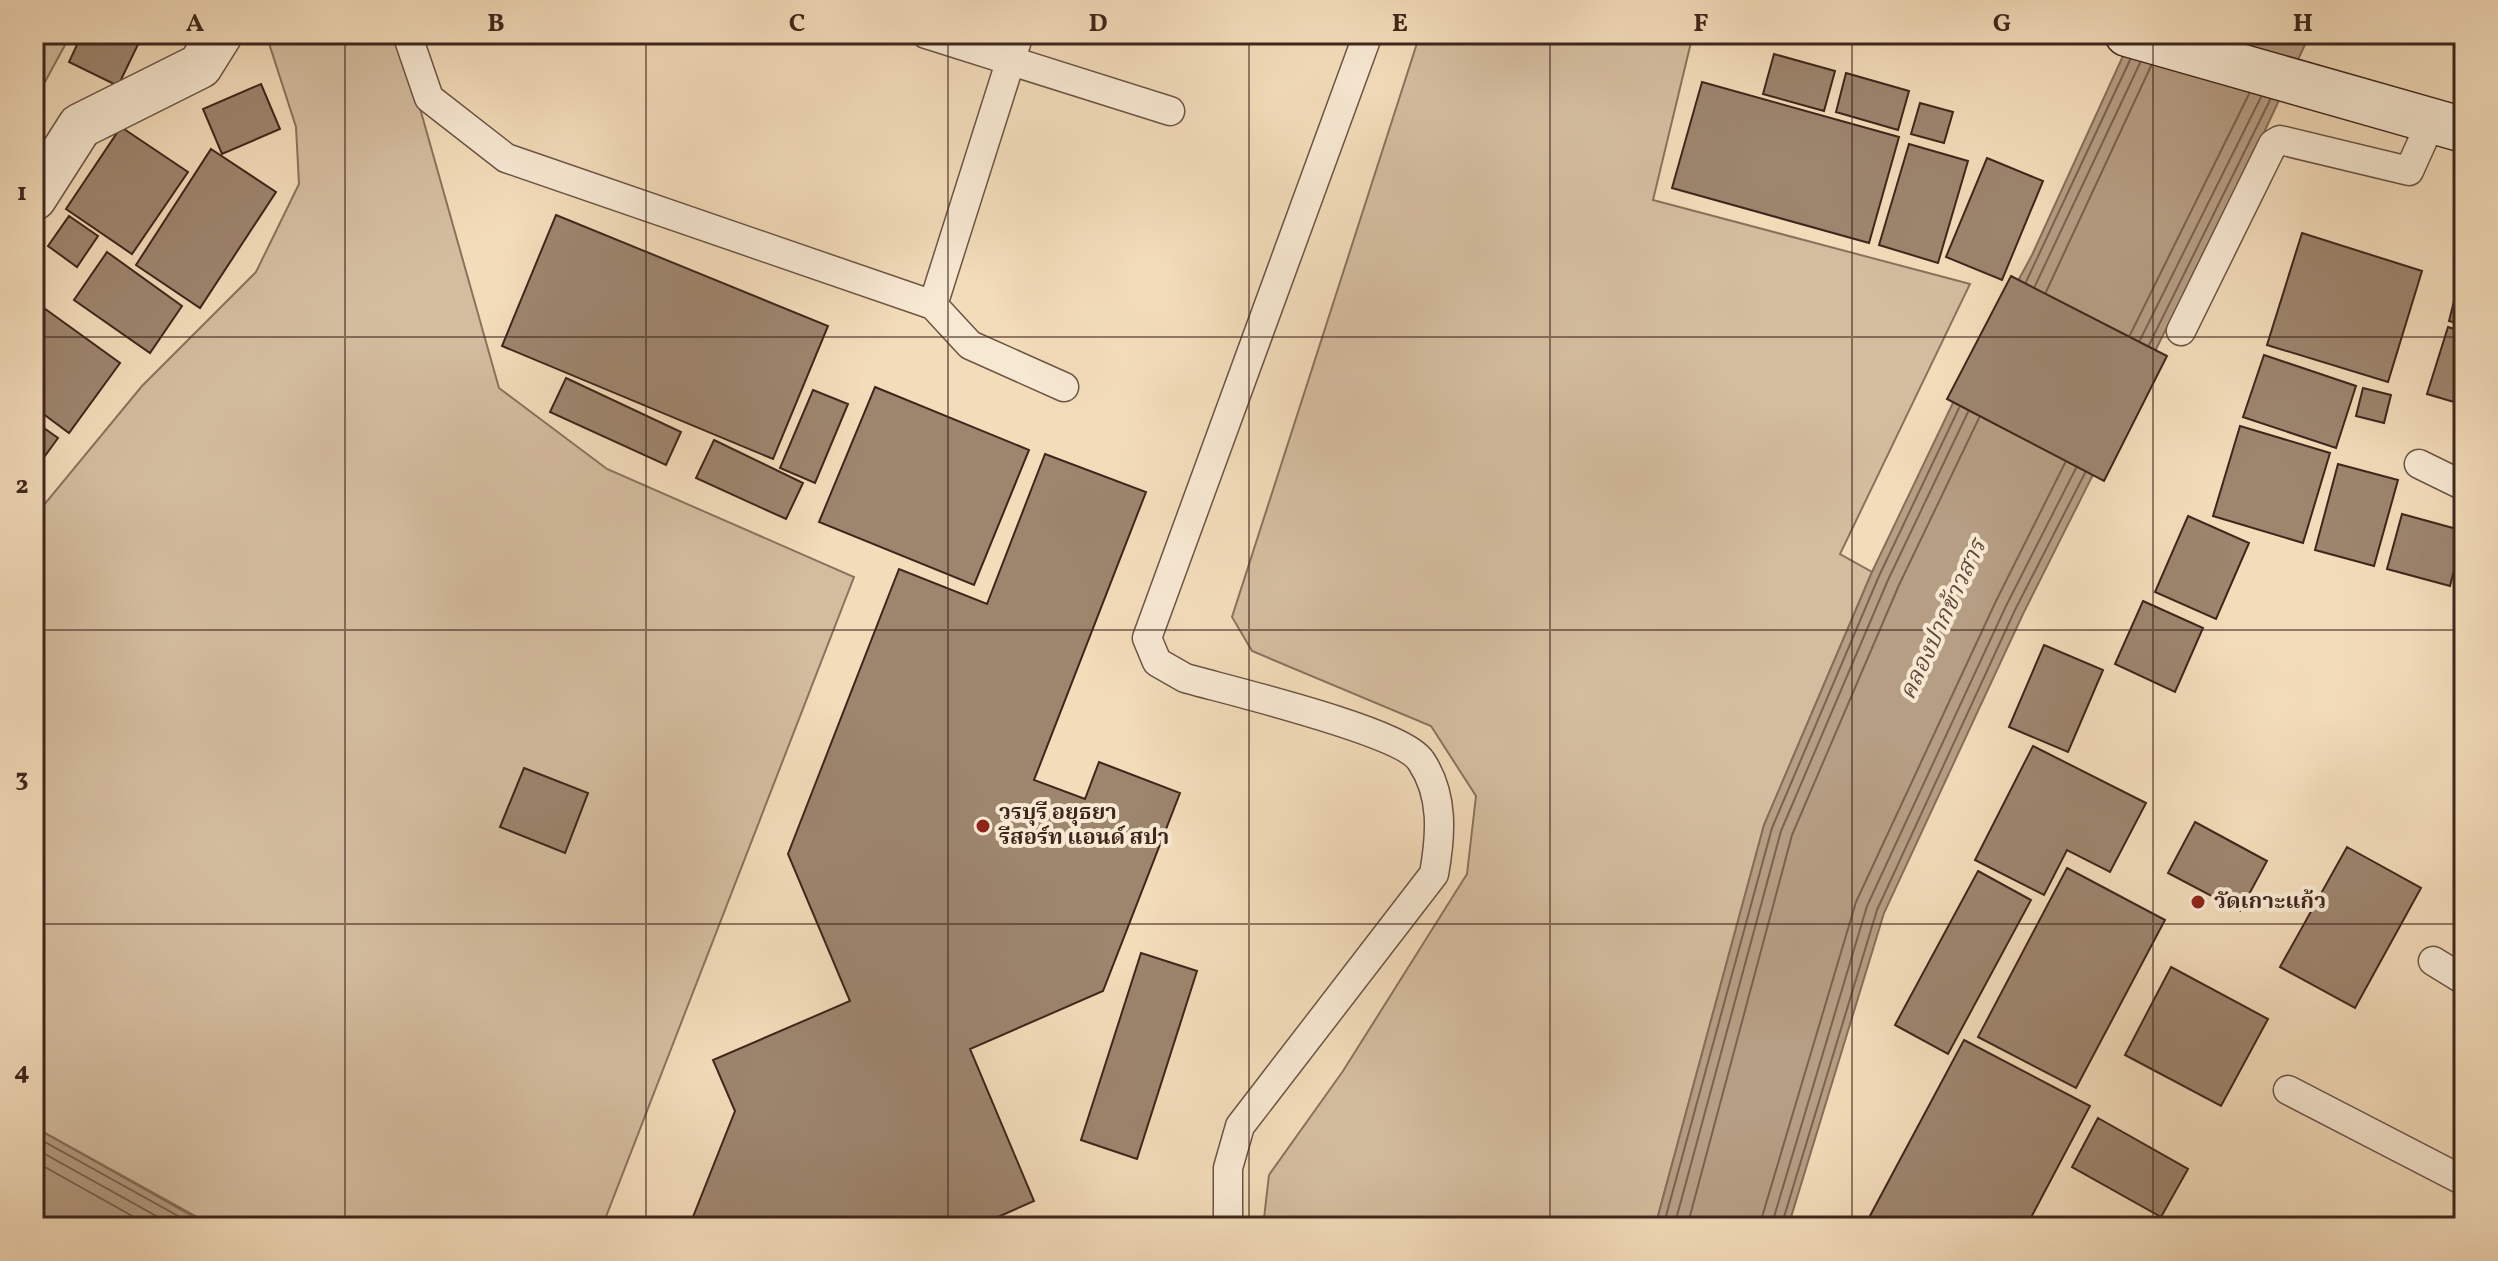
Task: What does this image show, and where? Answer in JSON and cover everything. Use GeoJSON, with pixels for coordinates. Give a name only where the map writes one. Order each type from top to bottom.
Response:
{"type":"FeatureCollection","features":[{"type":"Feature","properties":{"kind":"main road"},"geometry":{"type":"LineString","coordinates":[[34,198],[80,126],[200,66],[220,34]]}},
{"type":"Feature","properties":{"kind":"main road"},"geometry":{"type":"LineString","coordinates":[[2127,34],[2448,125]]}},
{"type":"Feature","properties":{"kind":"lane"},"geometry":{"type":"LineString","coordinates":[[407,34],[429,98],[506,158],[933,305],[970,345],[1064,387]]}},
{"type":"Feature","properties":{"kind":"lane"},"geometry":{"type":"LineString","coordinates":[[926,34],[1015,47],[1170,111]]}},
{"type":"Feature","properties":{"kind":"lane"},"geometry":{"type":"LineString","coordinates":[[1228,1227],[1228,1168],[1240,1126],[1434,874],[1441,837],[1436,793],[1420,758],[1390,739],[1185,678],[1157,662],[1147,638],[1368,34]]}},
{"type":"Feature","properties":{"kind":"lane"},"geometry":{"type":"LineString","coordinates":[[933,305],[1015,47]]}},
{"type":"Feature","properties":{"kind":"lane"},"geometry":{"type":"LineString","coordinates":[[2181,331],[2273,144],[2280,140],[2409,171],[2448,125]]}},
{"type":"Feature","properties":{"kind":"lane"},"geometry":{"type":"LineString","coordinates":[[2419,464],[2464,486]]}},
{"type":"Feature","properties":{"kind":"lane"},"geometry":{"type":"LineString","coordinates":[[2433,961],[2464,980]]}},
{"type":"Feature","properties":{"kind":"lane"},"geometry":{"type":"LineString","coordinates":[[2288,1090],[2464,1181]]}},
{"type":"Feature","properties":{"kind":"shaded area"},"geometry":{"type":"Polygon","coordinates":[[[34,34],[71,34],[34,102],[34,34]]]}},
{"type":"Feature","properties":{"kind":"shaded area"},"geometry":{"type":"Polygon","coordinates":[[[266,34],[399,34],[499,388],[607,469],[854,577],[602,1227],[215,1227],[34,1127],[34,517],[142,386],[256,272],[299,184],[296,127],[266,34]]]}},
{"type":"Feature","properties":{"kind":"shaded area"},"geometry":{"type":"Polygon","coordinates":[[[1420,34],[1693,34],[1653,200],[1970,284],[1840,554],[1872,572],[1764,825],[1655,1227],[1263,1227],[1269,1175],[1343,1071],[1467,874],[1476,796],[1431,726],[1252,651],[1232,617],[1420,34]]]}},
{"type":"Feature","properties":{"kind":"water","name":"คลองปากข้าวสาร"},"geometry":{"type":"Polygon","coordinates":[[[2133,34],[2310,34],[2253,156],[2023,614],[1884,913],[1788,1227],[1655,1227],[1764,825],[1872,572],[1962,384],[2032,255],[2133,34]]]}},
{"type":"Feature","properties":{"kind":"water"},"geometry":{"type":"Polygon","coordinates":[[[34,1127],[189,1214],[215,1227],[34,1227],[34,1127]]]}},
{"type":"Feature","properties":{"kind":"building"},"geometry":{"type":"Polygon","coordinates":[[[82,34],[143,34],[118,86],[69,62],[82,34]]]}},
{"type":"Feature","properties":{"kind":"building"},"geometry":{"type":"Polygon","coordinates":[[[1774,54],[1835,71],[1824,111],[1763,94],[1774,54]]]}},
{"type":"Feature","properties":{"kind":"building"},"geometry":{"type":"Polygon","coordinates":[[[1846,73],[1909,91],[1898,130],[1836,112],[1846,73]]]}},
{"type":"Feature","properties":{"kind":"building"},"geometry":{"type":"Polygon","coordinates":[[[1702,82],[1899,137],[1869,243],[1672,188],[1702,82]]]}},
{"type":"Feature","properties":{"kind":"building"},"geometry":{"type":"Polygon","coordinates":[[[261,84],[280,129],[222,154],[203,109],[261,84]]]}},
{"type":"Feature","properties":{"kind":"building"},"geometry":{"type":"Polygon","coordinates":[[[1920,103],[1953,112],[1944,143],[1911,134],[1920,103]]]}},
{"type":"Feature","properties":{"kind":"building"},"geometry":{"type":"Polygon","coordinates":[[[121,127],[188,172],[132,254],[66,209],[121,127]]]}},
{"type":"Feature","properties":{"kind":"building"},"geometry":{"type":"Polygon","coordinates":[[[34,134],[49,142],[34,168],[34,134]]]}},
{"type":"Feature","properties":{"kind":"building"},"geometry":{"type":"Polygon","coordinates":[[[1909,144],[1968,161],[1938,263],[1879,245],[1909,144]]]}},
{"type":"Feature","properties":{"kind":"building"},"geometry":{"type":"Polygon","coordinates":[[[211,149],[276,192],[200,308],[136,265],[211,149]]]}},
{"type":"Feature","properties":{"kind":"building"},"geometry":{"type":"Polygon","coordinates":[[[1987,158],[2043,181],[2002,280],[1946,257],[1987,158]]]}},
{"type":"Feature","properties":{"kind":"building"},"geometry":{"type":"Polygon","coordinates":[[[556,215],[828,326],[773,459],[502,346],[556,215]]]}},
{"type":"Feature","properties":{"kind":"building"},"geometry":{"type":"Polygon","coordinates":[[[69,216],[98,236],[77,267],[48,246],[69,216]]]}},
{"type":"Feature","properties":{"kind":"building"},"geometry":{"type":"Polygon","coordinates":[[[2302,233],[2422,271],[2388,382],[2267,345],[2302,233]]]}},
{"type":"Feature","properties":{"kind":"building"},"geometry":{"type":"Polygon","coordinates":[[[107,252],[182,306],[150,353],[74,300],[107,252]]]}},
{"type":"Feature","properties":{"kind":"building"},"geometry":{"type":"Polygon","coordinates":[[[2011,276],[2167,356],[2104,481],[1947,399],[2011,276]]]}},
{"type":"Feature","properties":{"kind":"building"},"geometry":{"type":"Polygon","coordinates":[[[2456,293],[2464,296],[2464,325],[2449,321],[2456,293]]]}},
{"type":"Feature","properties":{"kind":"building"},"geometry":{"type":"Polygon","coordinates":[[[37,303],[120,363],[69,433],[34,407],[34,307],[37,303]]]}},
{"type":"Feature","properties":{"kind":"building"},"geometry":{"type":"Polygon","coordinates":[[[2448,327],[2464,332],[2464,405],[2427,394],[2448,327]]]}},
{"type":"Feature","properties":{"kind":"building"},"geometry":{"type":"Polygon","coordinates":[[[2264,355],[2356,386],[2336,448],[2243,417],[2264,355]]]}},
{"type":"Feature","properties":{"kind":"building"},"geometry":{"type":"Polygon","coordinates":[[[566,378],[681,432],[666,465],[550,412],[566,378]]]}},
{"type":"Feature","properties":{"kind":"building"},"geometry":{"type":"Polygon","coordinates":[[[875,387],[1029,450],[974,585],[819,522],[875,387]]]}},
{"type":"Feature","properties":{"kind":"building"},"geometry":{"type":"Polygon","coordinates":[[[2363,388],[2391,395],[2384,423],[2356,416],[2363,388]]]}},
{"type":"Feature","properties":{"kind":"building"},"geometry":{"type":"Polygon","coordinates":[[[813,390],[848,404],[815,483],[780,468],[813,390]]]}},
{"type":"Feature","properties":{"kind":"building"},"geometry":{"type":"Polygon","coordinates":[[[34,421],[58,438],[34,471],[34,421]]]}},
{"type":"Feature","properties":{"kind":"building"},"geometry":{"type":"Polygon","coordinates":[[[2240,426],[2330,453],[2303,543],[2213,516],[2240,426]]]}},
{"type":"Feature","properties":{"kind":"building"},"geometry":{"type":"Polygon","coordinates":[[[714,440],[803,483],[786,519],[696,478],[714,440]]]}},
{"type":"Feature","properties":{"kind":"building","name":"วรบุรี อยุธยา รีสอร์ท แอนด์ สปา"},"geometry":{"type":"Polygon","coordinates":[[[1045,454],[1146,492],[1034,780],[1085,799],[1099,762],[1180,793],[1103,991],[970,1049],[1034,1201],[984,1223],[982,1227],[689,1227],[735,1111],[713,1060],[850,1001],[788,854],[899,569],[987,604],[1045,454]]]}},
{"type":"Feature","properties":{"kind":"building"},"geometry":{"type":"Polygon","coordinates":[[[2338,464],[2398,480],[2374,566],[2315,550],[2338,464]]]}},
{"type":"Feature","properties":{"kind":"building"},"geometry":{"type":"Polygon","coordinates":[[[2402,514],[2464,531],[2450,586],[2387,569],[2402,514]]]}},
{"type":"Feature","properties":{"kind":"building"},"geometry":{"type":"Polygon","coordinates":[[[2188,516],[2249,543],[2216,619],[2155,592],[2188,516]]]}},
{"type":"Feature","properties":{"kind":"building"},"geometry":{"type":"Polygon","coordinates":[[[2143,601],[2203,628],[2175,692],[2115,664],[2143,601]]]}},
{"type":"Feature","properties":{"kind":"building"},"geometry":{"type":"Polygon","coordinates":[[[2044,645],[2103,670],[2068,752],[2009,727],[2044,645]]]}},
{"type":"Feature","properties":{"kind":"building"},"geometry":{"type":"Polygon","coordinates":[[[2033,746],[2146,803],[2110,872],[2067,850],[2044,895],[1975,860],[2033,746]]]}},
{"type":"Feature","properties":{"kind":"building"},"geometry":{"type":"Polygon","coordinates":[[[524,768],[588,793],[565,853],[500,827],[524,768]]]}},
{"type":"Feature","properties":{"kind":"building"},"geometry":{"type":"Polygon","coordinates":[[[2195,822],[2267,861],[2240,911],[2168,873],[2195,822]]]}},
{"type":"Feature","properties":{"kind":"building"},"geometry":{"type":"Polygon","coordinates":[[[2347,847],[2421,888],[2355,1008],[2280,967],[2347,847]]]}},
{"type":"Feature","properties":{"kind":"building"},"geometry":{"type":"Polygon","coordinates":[[[2067,868],[2165,920],[2076,1088],[1978,1037],[2067,868]]]}},
{"type":"Feature","properties":{"kind":"building"},"geometry":{"type":"Polygon","coordinates":[[[1978,871],[2031,900],[1948,1054],[1895,1025],[1978,871]]]}},
{"type":"Feature","properties":{"kind":"building"},"geometry":{"type":"Polygon","coordinates":[[[1141,953],[1197,971],[1137,1159],[1081,1140],[1141,953]]]}},
{"type":"Feature","properties":{"kind":"building"},"geometry":{"type":"Polygon","coordinates":[[[2171,967],[2268,1019],[2221,1106],[2125,1055],[2171,967]]]}},
{"type":"Feature","properties":{"kind":"building"},"geometry":{"type":"Polygon","coordinates":[[[1964,1040],[2090,1106],[2026,1227],[1864,1227],[1964,1040]]]}},
{"type":"Feature","properties":{"kind":"building"},"geometry":{"type":"Polygon","coordinates":[[[2098,1118],[2188,1169],[2161,1217],[2072,1167],[2098,1118]]]}},
{"type":"Feature","properties":{"kind":"place","name":"วรบุรี อยุธยา รีสอร์ท แอนด์ สปา"},"geometry":{"type":"Point","coordinates":[983,826]}},
{"type":"Feature","properties":{"kind":"place","name":"วัดเกาะแก้ว"},"geometry":{"type":"Point","coordinates":[2198,902]}}]}
